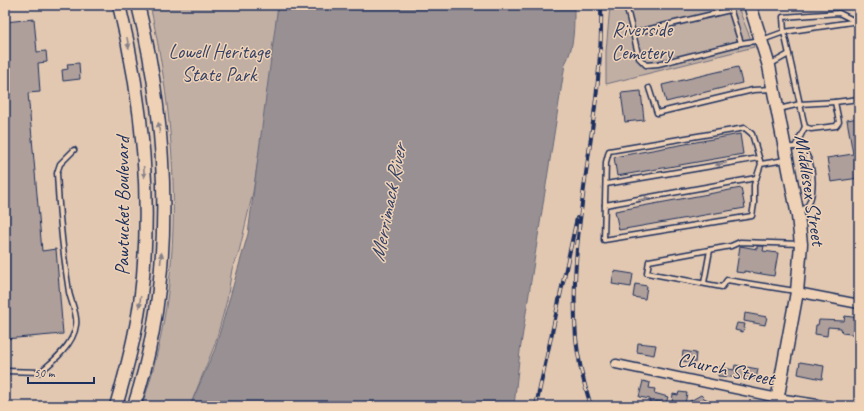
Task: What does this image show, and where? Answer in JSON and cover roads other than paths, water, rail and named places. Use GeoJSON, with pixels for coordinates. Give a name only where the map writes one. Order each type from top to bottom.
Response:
{"type":"FeatureCollection","features":[{"type":"Feature","properties":{"kind":"main road","name":"Pawtucket Boulevard"},"geometry":{"type":"LineString","coordinates":[[116,406],[131,354],[140,302],[145,192],[137,86],[119,5]]}},
{"type":"Feature","properties":{"kind":"main road","name":"Pawtucket Boulevard"},"geometry":{"type":"LineString","coordinates":[[134,406],[143,378],[156,318],[162,241],[160,134],[150,61],[138,5]]}},
{"type":"Feature","properties":{"kind":"main road","name":"Middlesex Street"},"geometry":{"type":"LineString","coordinates":[[750,5],[769,66],[777,109],[790,147],[787,160],[798,212],[801,244],[797,292],[777,402]]}},
{"type":"Feature","properties":{"kind":"street"},"geometry":{"type":"LineString","coordinates":[[797,292],[859,304]]}},
{"type":"Feature","properties":{"kind":"street","name":"Church Street"},"geometry":{"type":"LineString","coordinates":[[616,364],[777,402],[830,406]]}},
{"type":"Feature","properties":{"kind":"lane"},"geometry":{"type":"LineString","coordinates":[[626,5],[639,58],[643,63],[649,65],[741,43],[762,40],[784,32],[857,21]]}},
{"type":"Feature","properties":{"kind":"lane"},"geometry":{"type":"LineString","coordinates":[[729,5],[741,43]]}},
{"type":"Feature","properties":{"kind":"lane"},"geometry":{"type":"LineString","coordinates":[[633,33],[730,10]]}},
{"type":"Feature","properties":{"kind":"lane"},"geometry":{"type":"LineString","coordinates":[[798,212],[808,205],[813,188],[813,176],[803,151],[790,147],[804,127],[784,32],[783,17],[839,13],[857,21]]}},
{"type":"Feature","properties":{"kind":"lane"},"geometry":{"type":"LineString","coordinates":[[769,66],[789,54]]}},
{"type":"Feature","properties":{"kind":"lane"},"geometry":{"type":"LineString","coordinates":[[649,88],[657,113],[753,90],[773,89]]}},
{"type":"Feature","properties":{"kind":"lane"},"geometry":{"type":"LineString","coordinates":[[777,109],[800,104],[859,99]]}},
{"type":"Feature","properties":{"kind":"lane"},"geometry":{"type":"LineString","coordinates":[[804,127],[812,129],[839,124],[836,102]]}},
{"type":"Feature","properties":{"kind":"lane"},"geometry":{"type":"LineString","coordinates":[[745,128],[752,134],[761,164],[756,178],[752,216],[604,240],[606,162],[609,151],[745,128]]}},
{"type":"Feature","properties":{"kind":"lane"},"geometry":{"type":"LineString","coordinates":[[5,371],[40,372],[52,362],[69,343],[76,324],[62,236],[57,173],[60,164],[74,150]]}},
{"type":"Feature","properties":{"kind":"lane"},"geometry":{"type":"LineString","coordinates":[[606,184],[759,158]]}},
{"type":"Feature","properties":{"kind":"lane"},"geometry":{"type":"LineString","coordinates":[[761,164],[787,160]]}},
{"type":"Feature","properties":{"kind":"lane"},"geometry":{"type":"LineString","coordinates":[[605,205],[756,178]]}},
{"type":"Feature","properties":{"kind":"lane"},"geometry":{"type":"LineString","coordinates":[[797,292],[726,280],[722,287],[647,273],[648,261],[731,246],[740,242],[801,244]]}},
{"type":"Feature","properties":{"kind":"lane"},"geometry":{"type":"LineString","coordinates":[[704,283],[710,250]]}},
{"type":"Feature","properties":{"kind":"water","name":"Merrimack River"},"geometry":{"type":"Polygon","coordinates":[[[278,5],[574,5],[574,28],[571,50],[565,64],[520,351],[514,406],[190,406],[215,349],[248,234],[278,5]]]}},
{"type":"Feature","properties":{"kind":"railway"},"geometry":{"type":"LineString","coordinates":[[591,406],[578,355],[575,296],[581,213],[597,89],[601,5]]}},
{"type":"Feature","properties":{"kind":"railway"},"geometry":{"type":"LineString","coordinates":[[536,406],[577,218]]}},
{"type":"Feature","properties":{"kind":"park label","name":"Riverside Cemetery"},"geometry":{"type":"Point","coordinates":[642,40]}},
{"type":"Feature","properties":{"kind":"park label","name":"Lowell Heritage State Park"},"geometry":{"type":"Point","coordinates":[219,62]}}]}
